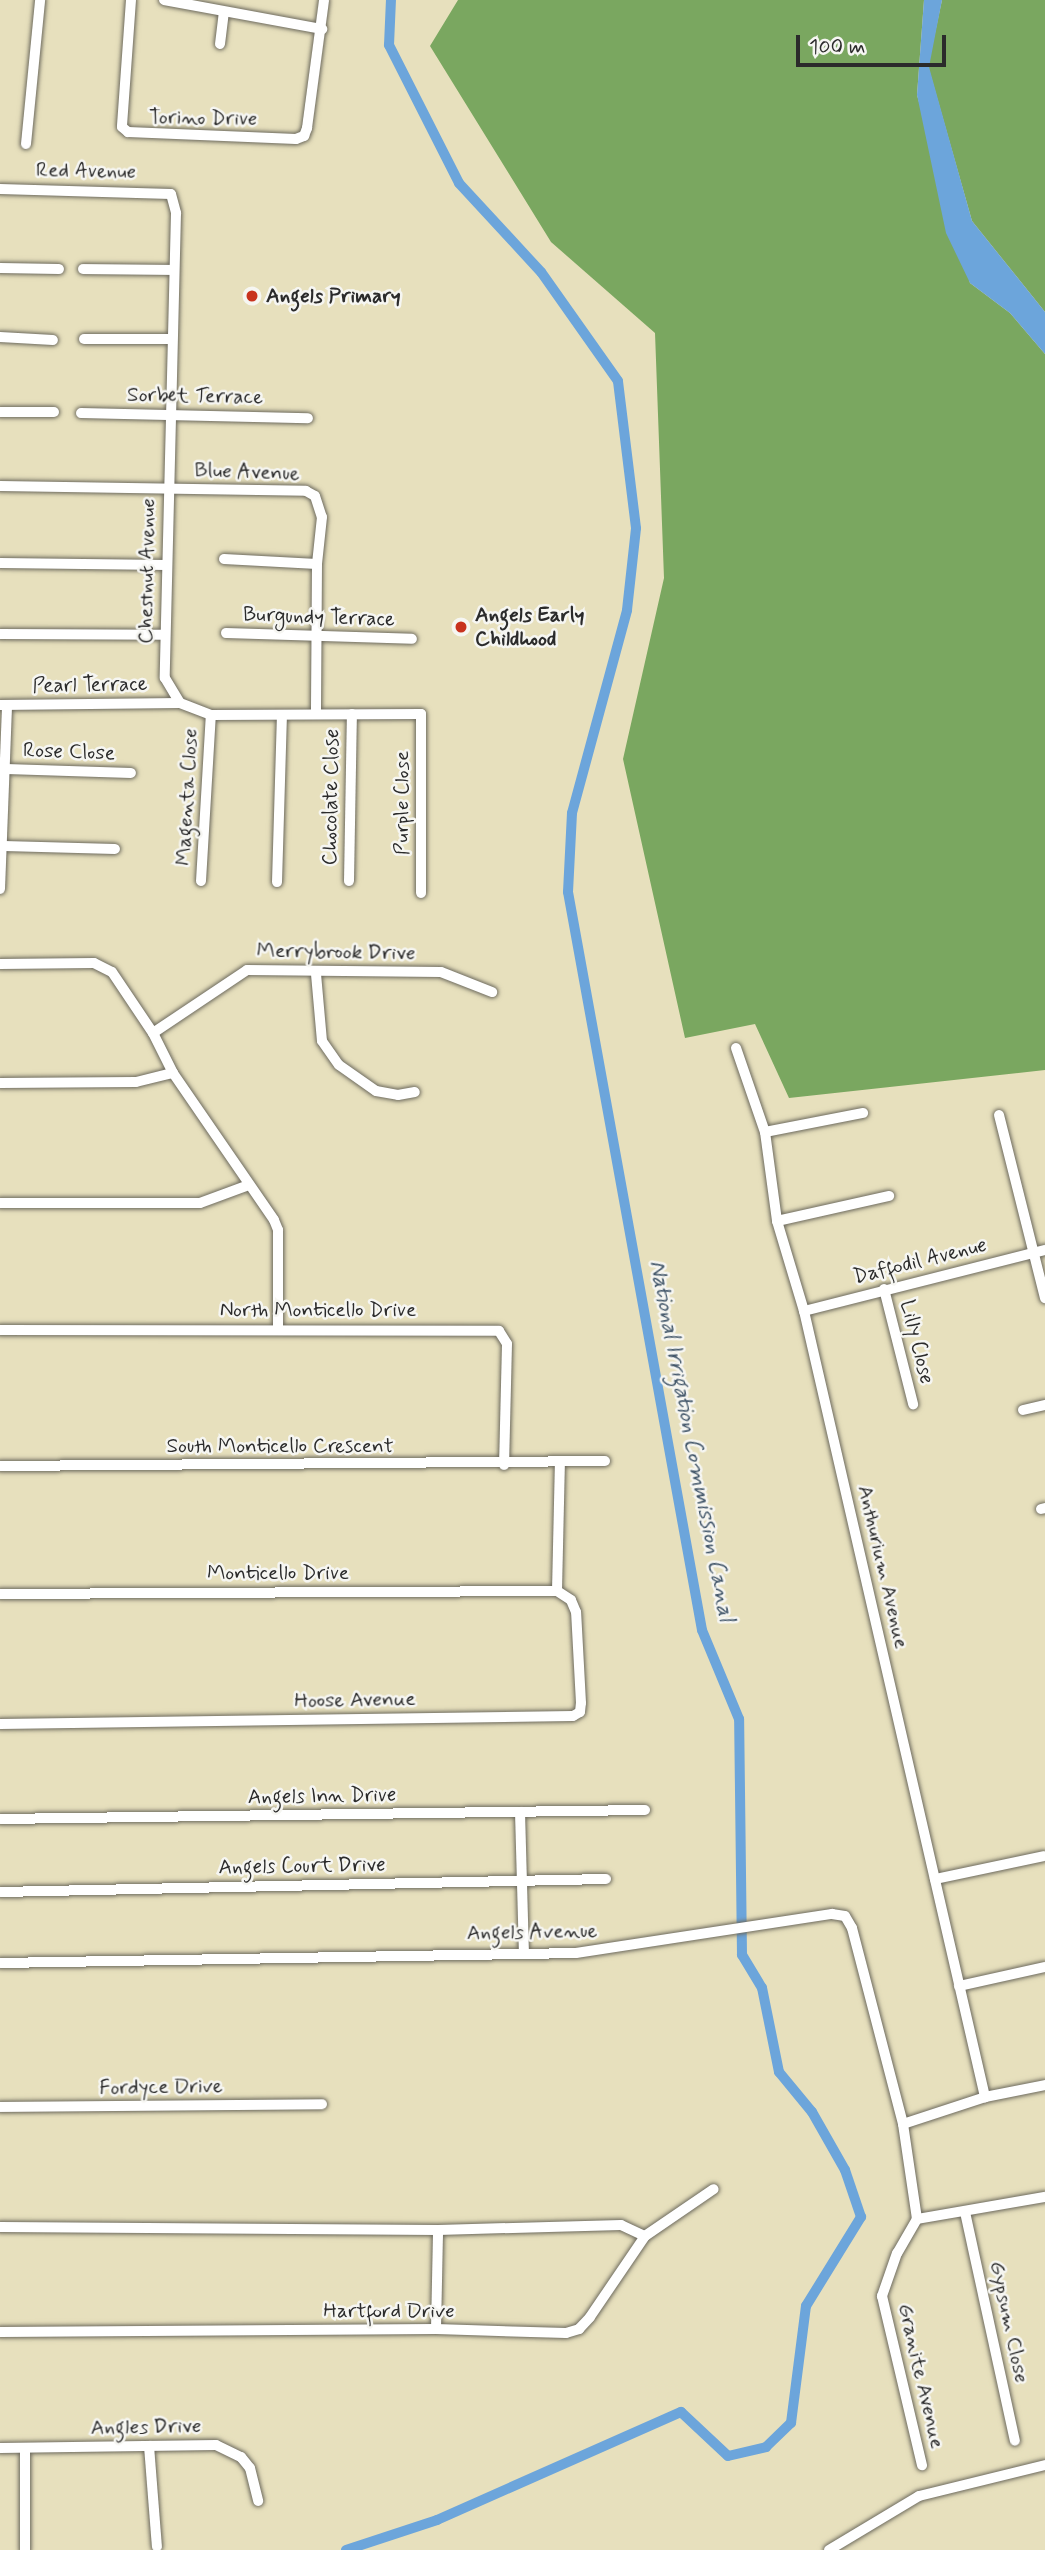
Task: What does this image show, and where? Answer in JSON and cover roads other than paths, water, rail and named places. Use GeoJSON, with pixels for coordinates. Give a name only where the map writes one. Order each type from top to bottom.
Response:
{"type":"FeatureCollection","features":[{"type":"Feature","properties":{"kind":"street"},"geometry":{"type":"LineString","coordinates":[[26,144],[40,0]]}},
{"type":"Feature","properties":{"kind":"street","name":"Torino Drive"},"geometry":{"type":"LineString","coordinates":[[131,0],[122,127],[136,135],[304,136],[322,29]]}},
{"type":"Feature","properties":{"kind":"street"},"geometry":{"type":"LineString","coordinates":[[164,0],[322,29],[324,0]]}},
{"type":"Feature","properties":{"kind":"street"},"geometry":{"type":"LineString","coordinates":[[220,44],[224,13]]}},
{"type":"Feature","properties":{"kind":"street","name":"Red Avenue"},"geometry":{"type":"LineString","coordinates":[[0,189],[171,194]]}},
{"type":"Feature","properties":{"kind":"street","name":"Chestnut Avenue"},"geometry":{"type":"LineString","coordinates":[[171,194],[176,213],[170,339],[165,678],[180,703]]}},
{"type":"Feature","properties":{"kind":"street"},"geometry":{"type":"LineString","coordinates":[[0,268],[59,269]]}},
{"type":"Feature","properties":{"kind":"street"},"geometry":{"type":"LineString","coordinates":[[83,269],[173,270]]}},
{"type":"Feature","properties":{"kind":"street"},"geometry":{"type":"LineString","coordinates":[[0,337],[53,340]]}},
{"type":"Feature","properties":{"kind":"street"},"geometry":{"type":"LineString","coordinates":[[84,339],[170,339]]}},
{"type":"Feature","properties":{"kind":"street"},"geometry":{"type":"LineString","coordinates":[[0,412],[54,412]]}},
{"type":"Feature","properties":{"kind":"street","name":"Sorbet Terrace"},"geometry":{"type":"LineString","coordinates":[[81,413],[309,418]]}},
{"type":"Feature","properties":{"kind":"street","name":"Blue Avenue"},"geometry":{"type":"LineString","coordinates":[[0,486],[306,491],[320,504],[323,517],[317,564],[316,713]]}},
{"type":"Feature","properties":{"kind":"street"},"geometry":{"type":"LineString","coordinates":[[224,559],[317,564]]}},
{"type":"Feature","properties":{"kind":"street"},"geometry":{"type":"LineString","coordinates":[[0,563],[167,565]]}},
{"type":"Feature","properties":{"kind":"street","name":"Burgundy Terrace"},"geometry":{"type":"LineString","coordinates":[[226,633],[412,639]]}},
{"type":"Feature","properties":{"kind":"street"},"geometry":{"type":"LineString","coordinates":[[0,634],[165,635]]}},
{"type":"Feature","properties":{"kind":"street"},"geometry":{"type":"LineString","coordinates":[[180,703],[211,715],[352,714]]}},
{"type":"Feature","properties":{"kind":"street","name":"Pearl Terrace"},"geometry":{"type":"LineString","coordinates":[[4,705],[180,703]]}},
{"type":"Feature","properties":{"kind":"street"},"geometry":{"type":"LineString","coordinates":[[2,889],[6,769],[4,705]]}},
{"type":"Feature","properties":{"kind":"street","name":"Purple Close"},"geometry":{"type":"LineString","coordinates":[[352,714],[421,714],[421,893]]}},
{"type":"Feature","properties":{"kind":"street","name":"Chocolate Close"},"geometry":{"type":"LineString","coordinates":[[349,881],[352,714]]}},
{"type":"Feature","properties":{"kind":"street","name":"Magenta Close"},"geometry":{"type":"LineString","coordinates":[[201,881],[211,715]]}},
{"type":"Feature","properties":{"kind":"street"},"geometry":{"type":"LineString","coordinates":[[277,882],[282,715]]}},
{"type":"Feature","properties":{"kind":"street","name":"Rose Close"},"geometry":{"type":"LineString","coordinates":[[6,769],[131,773]]}},
{"type":"Feature","properties":{"kind":"street"},"geometry":{"type":"LineString","coordinates":[[4,846],[115,849]]}},
{"type":"Feature","properties":{"kind":"street"},"geometry":{"type":"LineString","coordinates":[[0,964],[106,965],[153,1033],[173,1073],[278,1230],[278,1328]]}},
{"type":"Feature","properties":{"kind":"street","name":"Merrybrook Drive"},"geometry":{"type":"LineString","coordinates":[[153,1033],[247,970],[316,974],[442,972],[492,992]]}},
{"type":"Feature","properties":{"kind":"street"},"geometry":{"type":"LineString","coordinates":[[316,974],[322,1041],[339,1065],[376,1091],[398,1095],[415,1092]]}},
{"type":"Feature","properties":{"kind":"street","name":"Anthurium Avenue"},"geometry":{"type":"LineString","coordinates":[[736,1048],[765,1132],[777,1221],[804,1311],[985,2096]]}},
{"type":"Feature","properties":{"kind":"street"},"geometry":{"type":"LineString","coordinates":[[0,1083],[136,1082],[173,1073]]}},
{"type":"Feature","properties":{"kind":"street"},"geometry":{"type":"LineString","coordinates":[[765,1132],[863,1113]]}},
{"type":"Feature","properties":{"kind":"street"},"geometry":{"type":"LineString","coordinates":[[999,1115],[1040,1251],[1045,1298]]}},
{"type":"Feature","properties":{"kind":"street"},"geometry":{"type":"LineString","coordinates":[[0,1203],[200,1203],[249,1185]]}},
{"type":"Feature","properties":{"kind":"street"},"geometry":{"type":"LineString","coordinates":[[777,1221],[889,1196]]}},
{"type":"Feature","properties":{"kind":"street","name":"Daffodil Avenue"},"geometry":{"type":"LineString","coordinates":[[804,1311],[1040,1251]]}},
{"type":"Feature","properties":{"kind":"street","name":"Lilly Close"},"geometry":{"type":"LineString","coordinates":[[884,1289],[913,1404]]}},
{"type":"Feature","properties":{"kind":"street","name":"North Monticello Drive"},"geometry":{"type":"LineString","coordinates":[[0,1330],[278,1328],[499,1331],[507,1344],[505,1465]]}},
{"type":"Feature","properties":{"kind":"street"},"geometry":{"type":"LineString","coordinates":[[1023,1409],[1045,1405]]}},
{"type":"Feature","properties":{"kind":"street","name":"South Monticello Crescent"},"geometry":{"type":"LineString","coordinates":[[0,1466],[505,1465],[605,1461]]}},
{"type":"Feature","properties":{"kind":"street"},"geometry":{"type":"LineString","coordinates":[[557,1591],[560,1463]]}},
{"type":"Feature","properties":{"kind":"street","name":"Monticello Drive"},"geometry":{"type":"LineString","coordinates":[[0,1594],[557,1591]]}},
{"type":"Feature","properties":{"kind":"street","name":"Hoose Avenue"},"geometry":{"type":"LineString","coordinates":[[0,1724],[573,1716],[580,1712],[581,1703],[576,1612],[571,1600],[557,1591]]}},
{"type":"Feature","properties":{"kind":"street","name":"Angels Inn Drive"},"geometry":{"type":"LineString","coordinates":[[0,1819],[645,1810]]}},
{"type":"Feature","properties":{"kind":"street"},"geometry":{"type":"LineString","coordinates":[[520,1812],[524,1951]]}},
{"type":"Feature","properties":{"kind":"street"},"geometry":{"type":"LineString","coordinates":[[935,1879],[1044,1856]]}},
{"type":"Feature","properties":{"kind":"street","name":"Angels Court Drive"},"geometry":{"type":"LineString","coordinates":[[0,1892],[606,1879]]}},
{"type":"Feature","properties":{"kind":"street","name":"Angels Avenue"},"geometry":{"type":"LineString","coordinates":[[0,1962],[524,1951],[576,1953],[832,1914],[845,1916],[852,1928],[903,2124]]}},
{"type":"Feature","properties":{"kind":"street"},"geometry":{"type":"LineString","coordinates":[[959,1986],[1045,1967]]}},
{"type":"Feature","properties":{"kind":"street"},"geometry":{"type":"LineString","coordinates":[[1045,2085],[985,2096],[903,2124],[917,2219],[1045,2197]]}},
{"type":"Feature","properties":{"kind":"street","name":"Fordyce Drive"},"geometry":{"type":"LineString","coordinates":[[0,2108],[322,2104]]}},
{"type":"Feature","properties":{"kind":"street","name":"Hartford Drive"},"geometry":{"type":"LineString","coordinates":[[0,2332],[436,2329],[566,2333],[579,2329],[645,2236],[715,2189]]}},
{"type":"Feature","properties":{"kind":"street","name":"Gypsum Close"},"geometry":{"type":"LineString","coordinates":[[965,2212],[1015,2441]]}},
{"type":"Feature","properties":{"kind":"street","name":"Granite Avenue"},"geometry":{"type":"LineString","coordinates":[[917,2219],[897,2253],[882,2296],[922,2465]]}},
{"type":"Feature","properties":{"kind":"street"},"geometry":{"type":"LineString","coordinates":[[0,2227],[438,2231],[621,2225],[645,2236]]}},
{"type":"Feature","properties":{"kind":"street"},"geometry":{"type":"LineString","coordinates":[[436,2329],[438,2231]]}},
{"type":"Feature","properties":{"kind":"street"},"geometry":{"type":"LineString","coordinates":[[149,2446],[157,2547]]}},
{"type":"Feature","properties":{"kind":"street","name":"Angles Drive"},"geometry":{"type":"LineString","coordinates":[[0,2448],[149,2446],[230,2449],[250,2468],[258,2501]]}},
{"type":"Feature","properties":{"kind":"street"},"geometry":{"type":"LineString","coordinates":[[25,2448],[25,2550]]}},
{"type":"Feature","properties":{"kind":"street"},"geometry":{"type":"LineString","coordinates":[[829,2550],[919,2496],[1045,2465]]}},
{"type":"Feature","properties":{"kind":"water"},"geometry":{"type":"Polygon","coordinates":[[[924,0],[942,0],[929,67],[972,221],[1045,312],[1045,354],[1010,313],[970,283],[946,233],[917,95],[924,0]]]}},
{"type":"Feature","properties":{"kind":"waterway","name":"National Irrigation Commission Canal"},"geometry":{"type":"LineString","coordinates":[[346,2550],[437,2520],[681,2412],[728,2456],[766,2447],[791,2423],[806,2306],[861,2217],[845,2170],[812,2112],[779,2072],[762,1988],[742,1955],[739,1719],[702,1630],[568,892],[572,813],[627,610],[636,528],[618,381],[541,272],[459,183],[389,45],[391,0]]}},
{"type":"Feature","properties":{"kind":"place","name":"Angels Primary"},"geometry":{"type":"Point","coordinates":[252,296]}},
{"type":"Feature","properties":{"kind":"place","name":"Angels Early Childhood"},"geometry":{"type":"Point","coordinates":[461,627]}}]}
